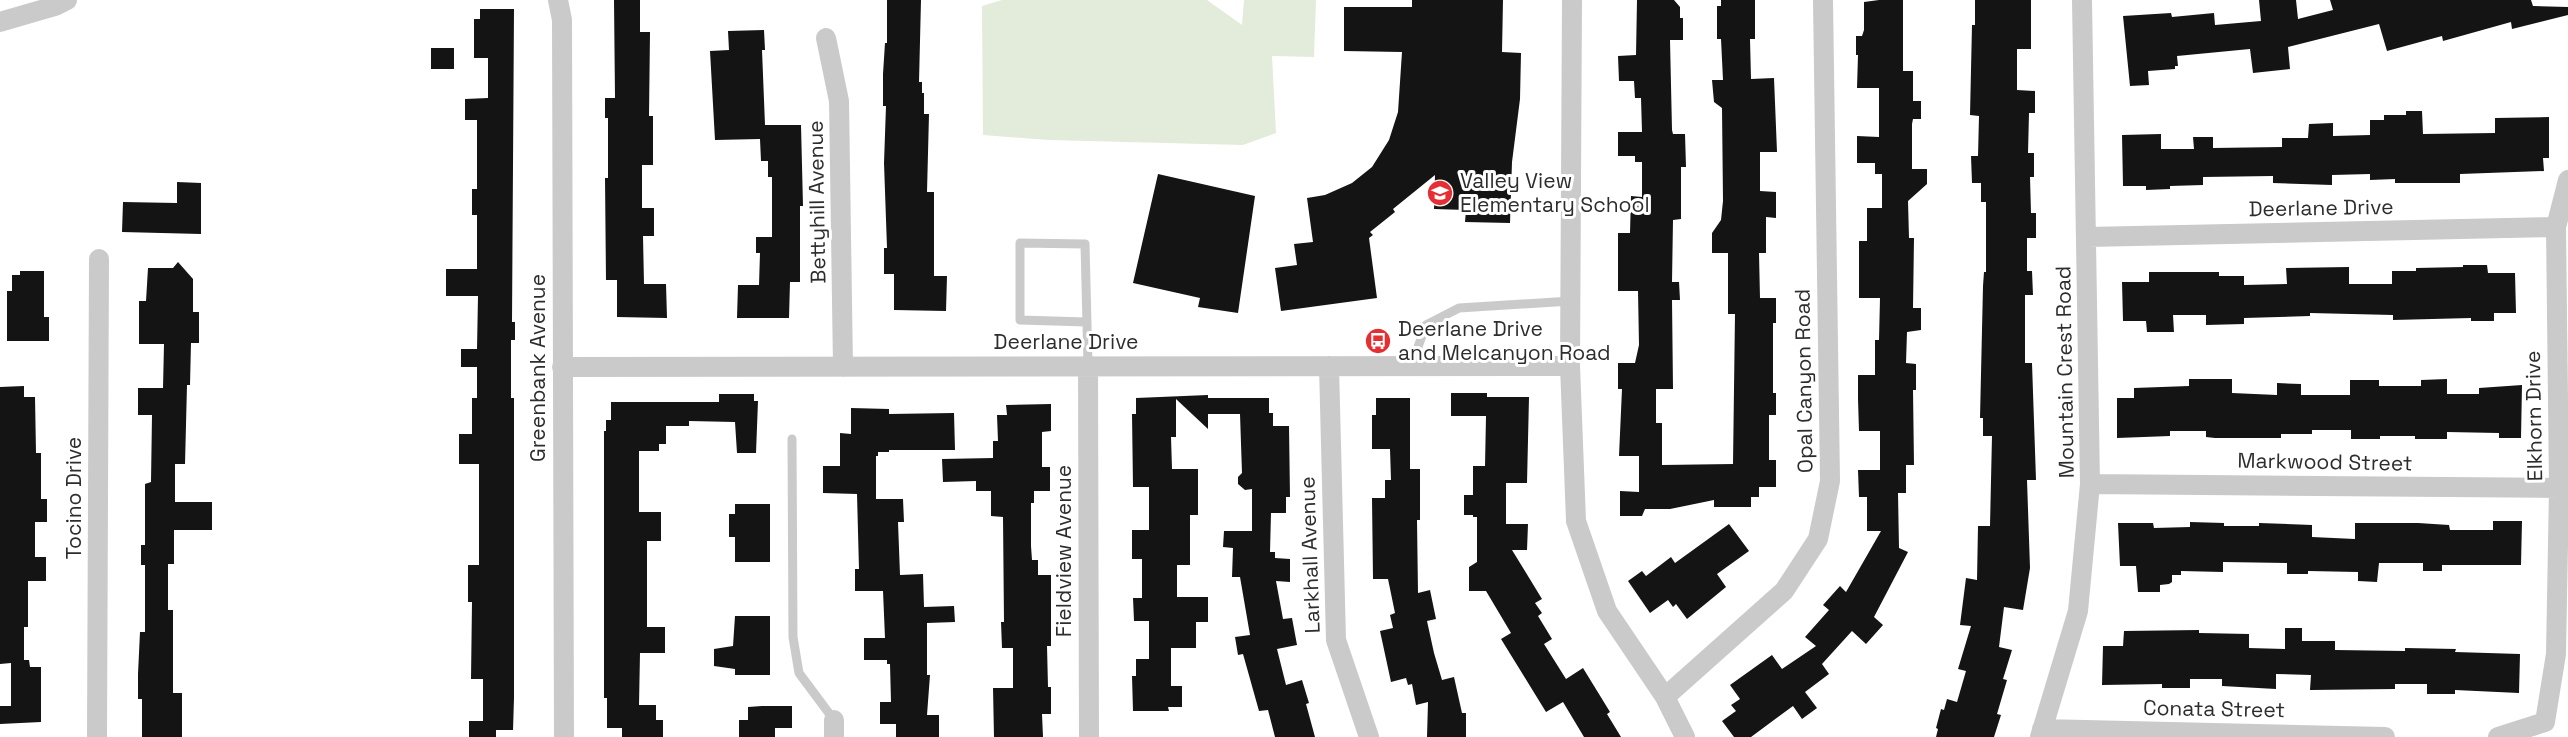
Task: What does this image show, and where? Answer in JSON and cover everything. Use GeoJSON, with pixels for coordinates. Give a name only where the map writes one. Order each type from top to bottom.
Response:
{"type":"FeatureCollection","features":[{"type":"Feature","properties":{"kind":"street"},"geometry":{"type":"LineString","coordinates":[[0,22],[55,6],[67,0]]}},
{"type":"Feature","properties":{"kind":"street","name":"Greenbank Avenue"},"geometry":{"type":"LineString","coordinates":[[558,0],[562,20],[564,737]]}},
{"type":"Feature","properties":{"kind":"street"},"geometry":{"type":"LineString","coordinates":[[1572,0],[1570,366],[1576,520],[1607,611],[1665,697],[1685,737]]}},
{"type":"Feature","properties":{"kind":"street","name":"Opal Canyon Road"},"geometry":{"type":"LineString","coordinates":[[1665,697],[1785,591],[1818,539],[1830,481],[1823,0]]}},
{"type":"Feature","properties":{"kind":"street","name":"Mountain Crest Road"},"geometry":{"type":"LineString","coordinates":[[2041,733],[2078,611],[2090,484],[2082,0]]}},
{"type":"Feature","properties":{"kind":"street","name":"Bettyhill Avenue"},"geometry":{"type":"LineString","coordinates":[[826,38],[839,101],[843,367]]}},
{"type":"Feature","properties":{"kind":"street","name":"Elkhorn Drive"},"geometry":{"type":"LineString","coordinates":[[2498,737],[2545,722],[2556,654],[2559,488],[2556,227],[2568,180]]}},
{"type":"Feature","properties":{"kind":"street","name":"Deerlane Drive"},"geometry":{"type":"LineString","coordinates":[[2087,237],[2556,227]]}},
{"type":"Feature","properties":{"kind":"street","name":"Tocino Drive"},"geometry":{"type":"LineString","coordinates":[[98,737],[99,259]]}},
{"type":"Feature","properties":{"kind":"street","name":"Deerlane Drive"},"geometry":{"type":"LineString","coordinates":[[562,368],[1088,365],[1570,366]]}},
{"type":"Feature","properties":{"kind":"street","name":"Fieldview Avenue"},"geometry":{"type":"LineString","coordinates":[[1088,365],[1089,737]]}},
{"type":"Feature","properties":{"kind":"street","name":"Larkhall Avenue"},"geometry":{"type":"LineString","coordinates":[[1329,366],[1336,640],[1369,737]]}},
{"type":"Feature","properties":{"kind":"street","name":"Markwood Street"},"geometry":{"type":"LineString","coordinates":[[2090,484],[2559,488]]}},
{"type":"Feature","properties":{"kind":"street","name":"Conata Street"},"geometry":{"type":"LineString","coordinates":[[2041,733],[2385,737]]}},
{"type":"Feature","properties":{"kind":"lane"},"geometry":{"type":"LineString","coordinates":[[1087,322],[1020,320],[1020,243],[1085,244],[1087,322],[1088,365]]}},
{"type":"Feature","properties":{"kind":"lane"},"geometry":{"type":"LineString","coordinates":[[1411,366],[1426,325],[1459,308],[1571,301]]}},
{"type":"Feature","properties":{"kind":"lane"},"geometry":{"type":"LineString","coordinates":[[792,439],[793,637],[800,673],[834,729]]}},
{"type":"Feature","properties":{"kind":"green space"},"geometry":{"type":"Polygon","coordinates":[[[1002,0],[1207,0],[1242,25],[1244,0],[1316,0],[1314,57],[1272,56],[1276,133],[1243,145],[1049,140],[983,135],[982,6],[1002,0]]]}},
{"type":"Feature","properties":{"kind":"building"},"geometry":{"type":"Polygon","coordinates":[[[614,0],[640,0],[640,32],[650,32],[649,116],[653,116],[653,165],[642,165],[642,208],[654,208],[654,236],[643,236],[644,284],[666,284],[667,318],[617,317],[617,280],[606,280],[605,178],[608,178],[608,118],[605,118],[605,98],[615,98],[614,0]]]}},
{"type":"Feature","properties":{"kind":"building"},"geometry":{"type":"Polygon","coordinates":[[[887,0],[921,0],[919,82],[922,82],[922,93],[924,93],[924,114],[929,114],[927,192],[934,192],[934,276],[947,276],[946,311],[894,310],[894,274],[884,274],[884,248],[887,248],[884,163],[886,106],[883,106],[883,74],[885,43],[887,43],[887,0]]]}},
{"type":"Feature","properties":{"kind":"building"},"geometry":{"type":"Polygon","coordinates":[[[1412,0],[1503,0],[1502,52],[1521,53],[1520,99],[1512,162],[1510,223],[1465,222],[1466,210],[1434,209],[1435,175],[1393,209],[1395,212],[1370,232],[1373,235],[1369,238],[1377,298],[1281,311],[1275,268],[1297,265],[1294,244],[1313,242],[1307,198],[1325,195],[1352,183],[1372,167],[1389,140],[1398,112],[1402,52],[1344,51],[1344,7],[1412,7],[1412,0]]]}},
{"type":"Feature","properties":{"kind":"building"},"geometry":{"type":"Polygon","coordinates":[[[1637,0],[1674,0],[1680,7],[1680,18],[1683,18],[1683,40],[1670,40],[1672,130],[1673,134],[1685,134],[1686,167],[1681,167],[1681,219],[1673,220],[1672,282],[1679,282],[1680,300],[1672,300],[1673,389],[1656,389],[1656,423],[1662,423],[1662,465],[1733,464],[1735,314],[1728,314],[1728,253],[1712,253],[1712,233],[1721,220],[1723,201],[1722,108],[1714,102],[1712,80],[1723,80],[1721,39],[1717,39],[1717,6],[1721,6],[1721,0],[1755,0],[1755,39],[1750,39],[1751,79],[1774,78],[1777,152],[1760,152],[1760,191],[1776,192],[1776,218],[1766,217],[1766,253],[1759,253],[1760,298],[1776,298],[1776,323],[1773,323],[1773,393],[1776,393],[1776,415],[1769,415],[1769,460],[1776,460],[1776,487],[1759,487],[1759,497],[1751,497],[1751,507],[1714,507],[1714,500],[1670,509],[1645,509],[1642,516],[1620,516],[1620,491],[1639,492],[1639,456],[1619,456],[1622,389],[1618,389],[1618,363],[1635,363],[1639,345],[1638,291],[1618,291],[1618,233],[1630,233],[1631,196],[1642,197],[1642,162],[1635,162],[1635,156],[1618,156],[1618,132],[1642,132],[1641,98],[1635,98],[1634,81],[1619,81],[1618,56],[1636,55],[1637,0]]]}},
{"type":"Feature","properties":{"kind":"building"},"geometry":{"type":"Polygon","coordinates":[[[1903,0],[1903,71],[1913,71],[1913,101],[1921,101],[1921,119],[1913,119],[1912,124],[1912,169],[1927,169],[1927,184],[1908,201],[1909,238],[1914,238],[1913,308],[1921,308],[1921,330],[1907,332],[1906,363],[1916,364],[1916,390],[1913,390],[1914,465],[1906,465],[1906,493],[1898,493],[1899,548],[1908,552],[1874,617],[1883,625],[1866,644],[1852,631],[1822,664],[1829,674],[1805,692],[1817,708],[1802,719],[1793,706],[1751,737],[1734,737],[1722,721],[1736,711],[1731,705],[1740,699],[1730,685],[1772,655],[1782,669],[1816,646],[1805,637],[1829,610],[1823,605],[1840,586],[1846,592],[1881,531],[1867,531],[1867,497],[1859,497],[1858,470],[1880,470],[1880,431],[1859,431],[1858,375],[1875,375],[1875,340],[1879,340],[1880,298],[1859,298],[1859,241],[1867,241],[1867,208],[1882,208],[1882,174],[1875,174],[1875,163],[1857,163],[1857,136],[1879,137],[1879,88],[1857,88],[1858,55],[1856,55],[1856,36],[1862,36],[1864,30],[1864,2],[1903,0]]]}},
{"type":"Feature","properties":{"kind":"building"},"geometry":{"type":"Polygon","coordinates":[[[1975,0],[2031,0],[2031,49],[2017,49],[2017,90],[2035,91],[2035,113],[2029,113],[2028,153],[2034,153],[2034,177],[2030,177],[2031,213],[2036,213],[2036,238],[2027,238],[2027,271],[2032,271],[2033,295],[2025,295],[2025,363],[2032,363],[2036,480],[2027,480],[2030,568],[2023,610],[2004,607],[1999,647],[2012,650],[2003,679],[2007,680],[1997,714],[2001,715],[1994,737],[1936,737],[1941,709],[1944,710],[1947,699],[1957,702],[1966,671],[1958,669],[1971,626],[1960,625],[1966,578],[1977,580],[1978,526],[1990,526],[1992,436],[1983,436],[1983,418],[1980,418],[1983,286],[1984,272],[1986,272],[1986,202],[1981,202],[1981,183],[1972,183],[1971,156],[1978,156],[1979,116],[1970,115],[1972,25],[1975,25],[1975,0]]]}},
{"type":"Feature","properties":{"kind":"building"},"geometry":{"type":"Polygon","coordinates":[[[2259,0],[2296,0],[2298,19],[2333,10],[2330,0],[2531,0],[2533,6],[2568,7],[2568,15],[2512,29],[2511,22],[2443,41],[2442,36],[2387,51],[2379,24],[2288,47],[2290,69],[2253,73],[2250,49],[2177,56],[2178,66],[2175,66],[2175,69],[2148,71],[2149,85],[2130,86],[2123,16],[2171,13],[2172,17],[2214,13],[2215,25],[2261,21],[2259,0]]]}},
{"type":"Feature","properties":{"kind":"building"},"geometry":{"type":"Polygon","coordinates":[[[480,9],[514,9],[512,322],[515,322],[515,340],[511,340],[511,398],[514,398],[514,698],[513,730],[496,730],[496,737],[469,737],[469,721],[483,721],[483,679],[471,679],[472,602],[468,602],[468,565],[479,565],[479,464],[459,464],[459,434],[472,434],[472,398],[477,398],[477,367],[461,367],[461,349],[477,349],[478,296],[446,296],[446,269],[477,269],[477,215],[472,215],[472,189],[477,189],[477,120],[465,120],[465,99],[488,98],[488,58],[474,58],[474,19],[480,19],[480,9]]]}},
{"type":"Feature","properties":{"kind":"building"},"geometry":{"type":"Polygon","coordinates":[[[764,30],[765,50],[762,50],[765,125],[801,125],[803,206],[800,206],[800,282],[790,282],[789,318],[737,318],[738,285],[759,285],[760,253],[756,253],[756,237],[772,237],[772,177],[768,177],[768,161],[761,161],[760,139],[715,140],[710,51],[729,50],[728,31],[764,30]]]}},
{"type":"Feature","properties":{"kind":"building"},"geometry":{"type":"Polygon","coordinates":[[[431,48],[454,48],[454,69],[431,69],[431,48]]]}},
{"type":"Feature","properties":{"kind":"building"},"geometry":{"type":"Polygon","coordinates":[[[2406,111],[2422,111],[2423,134],[2495,133],[2495,118],[2549,117],[2549,158],[2543,158],[2544,171],[2460,174],[2460,183],[2395,183],[2395,179],[2370,180],[2370,174],[2332,175],[2332,185],[2273,183],[2273,176],[2203,177],[2203,185],[2170,186],[2170,189],[2146,190],[2146,186],[2123,186],[2122,135],[2161,134],[2161,149],[2194,149],[2193,137],[2213,137],[2213,148],[2282,147],[2282,138],[2308,138],[2309,124],[2333,123],[2333,136],[2370,135],[2370,120],[2384,120],[2384,115],[2406,115],[2406,111]]]}},
{"type":"Feature","properties":{"kind":"building"},"geometry":{"type":"Polygon","coordinates":[[[1158,174],[1255,196],[1238,313],[1198,307],[1200,298],[1133,283],[1158,174]]]}},
{"type":"Feature","properties":{"kind":"building"},"geometry":{"type":"Polygon","coordinates":[[[177,182],[201,183],[201,234],[122,232],[123,202],[177,203],[177,182]]]}},
{"type":"Feature","properties":{"kind":"building"},"geometry":{"type":"Polygon","coordinates":[[[178,262],[193,279],[193,312],[199,312],[199,343],[191,343],[190,385],[187,385],[185,464],[175,464],[175,502],[212,502],[212,530],[174,530],[174,564],[168,564],[168,610],[173,610],[173,693],[182,693],[182,737],[142,737],[142,699],[138,699],[138,674],[140,632],[145,632],[145,565],[141,565],[141,545],[145,545],[145,484],[151,482],[152,415],[138,415],[138,388],[163,388],[164,344],[139,344],[139,301],[146,301],[148,268],[173,268],[178,262]]]}},
{"type":"Feature","properties":{"kind":"building"},"geometry":{"type":"Polygon","coordinates":[[[2463,265],[2487,265],[2488,273],[2515,273],[2516,313],[2494,313],[2494,321],[2471,321],[2471,318],[2393,320],[2393,315],[2310,313],[2310,316],[2244,318],[2244,324],[2206,325],[2206,315],[2173,315],[2174,332],[2147,332],[2146,321],[2123,321],[2122,282],[2149,282],[2149,272],[2219,272],[2219,276],[2244,276],[2244,285],[2287,284],[2286,268],[2349,267],[2349,284],[2392,284],[2392,271],[2416,271],[2416,268],[2463,267],[2463,265]]]}},
{"type":"Feature","properties":{"kind":"building"},"geometry":{"type":"Polygon","coordinates":[[[20,271],[44,271],[44,317],[49,317],[49,341],[7,341],[7,291],[12,291],[12,275],[20,275],[20,271]]]}},
{"type":"Feature","properties":{"kind":"building"},"geometry":{"type":"Polygon","coordinates":[[[2189,379],[2232,379],[2232,393],[2277,395],[2277,383],[2301,384],[2301,395],[2350,395],[2350,380],[2379,380],[2379,386],[2421,386],[2421,380],[2447,379],[2447,394],[2479,394],[2479,388],[2522,385],[2521,438],[2499,438],[2499,433],[2447,432],[2447,439],[2380,436],[2380,439],[2351,439],[2351,430],[2312,430],[2312,434],[2281,434],[2281,438],[2215,438],[2206,437],[2206,431],[2170,431],[2170,436],[2117,438],[2117,398],[2134,398],[2134,388],[2189,386],[2189,379]]]}},
{"type":"Feature","properties":{"kind":"building"},"geometry":{"type":"Polygon","coordinates":[[[24,386],[24,397],[35,397],[36,453],[41,453],[41,499],[47,499],[47,522],[35,522],[35,557],[46,557],[46,581],[28,581],[28,627],[24,627],[24,660],[29,660],[30,667],[41,667],[41,722],[0,724],[0,706],[11,706],[11,663],[0,664],[0,387],[24,386]]]}},
{"type":"Feature","properties":{"kind":"building"},"geometry":{"type":"Polygon","coordinates":[[[1451,393],[1487,393],[1487,397],[1529,397],[1527,483],[1506,483],[1506,524],[1528,524],[1527,550],[1512,550],[1542,599],[1535,603],[1542,613],[1538,616],[1552,639],[1544,644],[1566,679],[1583,668],[1610,712],[1607,714],[1621,737],[1584,737],[1563,702],[1546,712],[1501,639],[1511,633],[1486,591],[1469,591],[1469,567],[1477,562],[1477,517],[1464,515],[1464,495],[1473,495],[1473,466],[1485,466],[1486,416],[1451,416],[1451,393]]]}},
{"type":"Feature","properties":{"kind":"building"},"geometry":{"type":"Polygon","coordinates":[[[719,394],[754,394],[754,401],[758,401],[756,453],[737,453],[735,422],[689,421],[689,426],[666,426],[666,444],[659,444],[659,451],[639,451],[639,512],[661,512],[661,541],[647,541],[647,627],[665,627],[665,653],[640,653],[639,705],[656,705],[656,720],[663,720],[663,737],[622,737],[622,728],[607,728],[607,698],[604,698],[604,431],[606,431],[606,420],[611,420],[611,402],[719,402],[719,394]]]}},
{"type":"Feature","properties":{"kind":"building"},"geometry":{"type":"Polygon","coordinates":[[[1208,395],[1208,398],[1269,398],[1269,413],[1273,413],[1273,426],[1289,426],[1290,497],[1286,497],[1286,513],[1271,513],[1270,552],[1275,552],[1275,558],[1290,559],[1290,582],[1276,581],[1283,619],[1292,618],[1297,645],[1277,649],[1286,685],[1302,680],[1315,737],[1275,737],[1268,710],[1259,711],[1243,654],[1238,655],[1235,637],[1250,635],[1240,577],[1232,577],[1233,548],[1223,547],[1224,531],[1252,531],[1252,489],[1245,490],[1238,484],[1238,477],[1242,473],[1240,414],[1208,414],[1208,429],[1176,399],[1176,437],[1171,437],[1172,469],[1198,469],[1198,515],[1190,515],[1190,565],[1177,565],[1177,597],[1208,597],[1208,622],[1196,622],[1196,648],[1171,648],[1171,686],[1182,686],[1182,707],[1168,707],[1169,711],[1133,711],[1132,676],[1136,676],[1136,659],[1149,659],[1149,621],[1134,621],[1133,598],[1142,598],[1142,559],[1132,559],[1132,530],[1149,530],[1149,487],[1133,487],[1132,414],[1136,414],[1136,398],[1208,395]]]}},
{"type":"Feature","properties":{"kind":"building"},"geometry":{"type":"Polygon","coordinates":[[[1376,398],[1410,398],[1410,469],[1420,469],[1420,520],[1417,520],[1418,593],[1430,590],[1436,619],[1427,621],[1434,653],[1442,680],[1454,677],[1462,713],[1466,713],[1466,737],[1427,737],[1428,702],[1416,705],[1412,684],[1408,685],[1406,678],[1391,682],[1380,631],[1393,628],[1390,615],[1395,613],[1388,579],[1373,579],[1372,498],[1385,498],[1385,480],[1391,480],[1390,449],[1372,449],[1372,415],[1376,415],[1376,398]]]}},
{"type":"Feature","properties":{"kind":"building"},"geometry":{"type":"Polygon","coordinates":[[[1051,404],[1051,431],[1042,432],[1042,467],[1050,467],[1050,491],[1034,491],[1034,503],[1031,503],[1031,546],[1032,560],[1038,560],[1038,575],[1051,575],[1051,646],[1047,646],[1051,714],[1042,714],[1043,737],[994,737],[993,688],[1013,688],[1013,648],[1002,648],[1001,622],[1004,622],[1003,517],[991,516],[991,491],[976,491],[976,481],[943,482],[942,459],[993,458],[993,441],[998,441],[997,415],[1007,415],[1006,405],[1051,404]]]}},
{"type":"Feature","properties":{"kind":"building"},"geometry":{"type":"Polygon","coordinates":[[[851,408],[889,409],[889,414],[954,413],[955,450],[889,450],[889,452],[878,452],[876,456],[876,499],[903,499],[904,522],[898,522],[900,575],[923,574],[924,607],[954,606],[955,622],[927,623],[927,675],[930,675],[927,715],[939,715],[939,737],[896,737],[896,724],[880,724],[880,702],[891,702],[890,664],[887,664],[887,660],[864,660],[864,638],[885,638],[883,591],[855,591],[855,569],[859,569],[857,494],[823,493],[823,466],[840,466],[840,433],[851,434],[851,408]]]}},
{"type":"Feature","properties":{"kind":"building"},"geometry":{"type":"Polygon","coordinates":[[[735,504],[770,504],[770,562],[735,562],[735,537],[729,537],[729,514],[735,514],[735,504]]]}},
{"type":"Feature","properties":{"kind":"building"},"geometry":{"type":"Polygon","coordinates":[[[2493,521],[2522,521],[2521,565],[2442,565],[2442,571],[2423,571],[2423,563],[2379,563],[2377,582],[2358,581],[2358,572],[2308,571],[2308,574],[2287,574],[2287,563],[2223,562],[2223,572],[2181,571],[2181,575],[2172,575],[2172,582],[2160,585],[2160,592],[2138,592],[2136,566],[2120,566],[2118,523],[2153,523],[2154,528],[2190,527],[2190,522],[2224,523],[2224,526],[2259,526],[2259,523],[2312,525],[2312,537],[2355,539],[2355,523],[2418,523],[2449,525],[2450,530],[2493,530],[2493,521]]]}},
{"type":"Feature","properties":{"kind":"building"},"geometry":{"type":"Polygon","coordinates":[[[1729,524],[1749,551],[1717,574],[1726,587],[1687,619],[1676,604],[1673,607],[1668,600],[1650,613],[1628,581],[1642,571],[1646,576],[1671,557],[1675,563],[1729,524]]]}},
{"type":"Feature","properties":{"kind":"building"},"geometry":{"type":"Polygon","coordinates":[[[735,616],[770,616],[770,675],[735,675],[735,669],[714,666],[714,649],[733,646],[735,616]]]}},
{"type":"Feature","properties":{"kind":"building"},"geometry":{"type":"Polygon","coordinates":[[[2285,628],[2302,628],[2302,641],[2335,641],[2335,650],[2456,649],[2455,652],[2520,654],[2519,693],[2455,690],[2455,694],[2427,694],[2427,684],[2395,684],[2395,689],[2310,690],[2311,675],[2276,674],[2276,689],[2222,686],[2222,679],[2190,679],[2190,688],[2162,688],[2162,684],[2102,685],[2103,646],[2123,646],[2124,631],[2199,630],[2199,633],[2249,634],[2249,648],[2285,649],[2285,628]]]}},
{"type":"Feature","properties":{"kind":"building"},"geometry":{"type":"Polygon","coordinates":[[[792,706],[792,728],[775,728],[775,737],[739,737],[739,720],[748,720],[748,707],[792,706]]]}},
{"type":"Feature","properties":{"kind":"place","name":"Valley View Elementary School"},"geometry":{"type":"Point","coordinates":[1440,193]}},
{"type":"Feature","properties":{"kind":"place","name":"Deerlane Drive and Melcanyon Road"},"geometry":{"type":"Point","coordinates":[1378,341]}}]}
